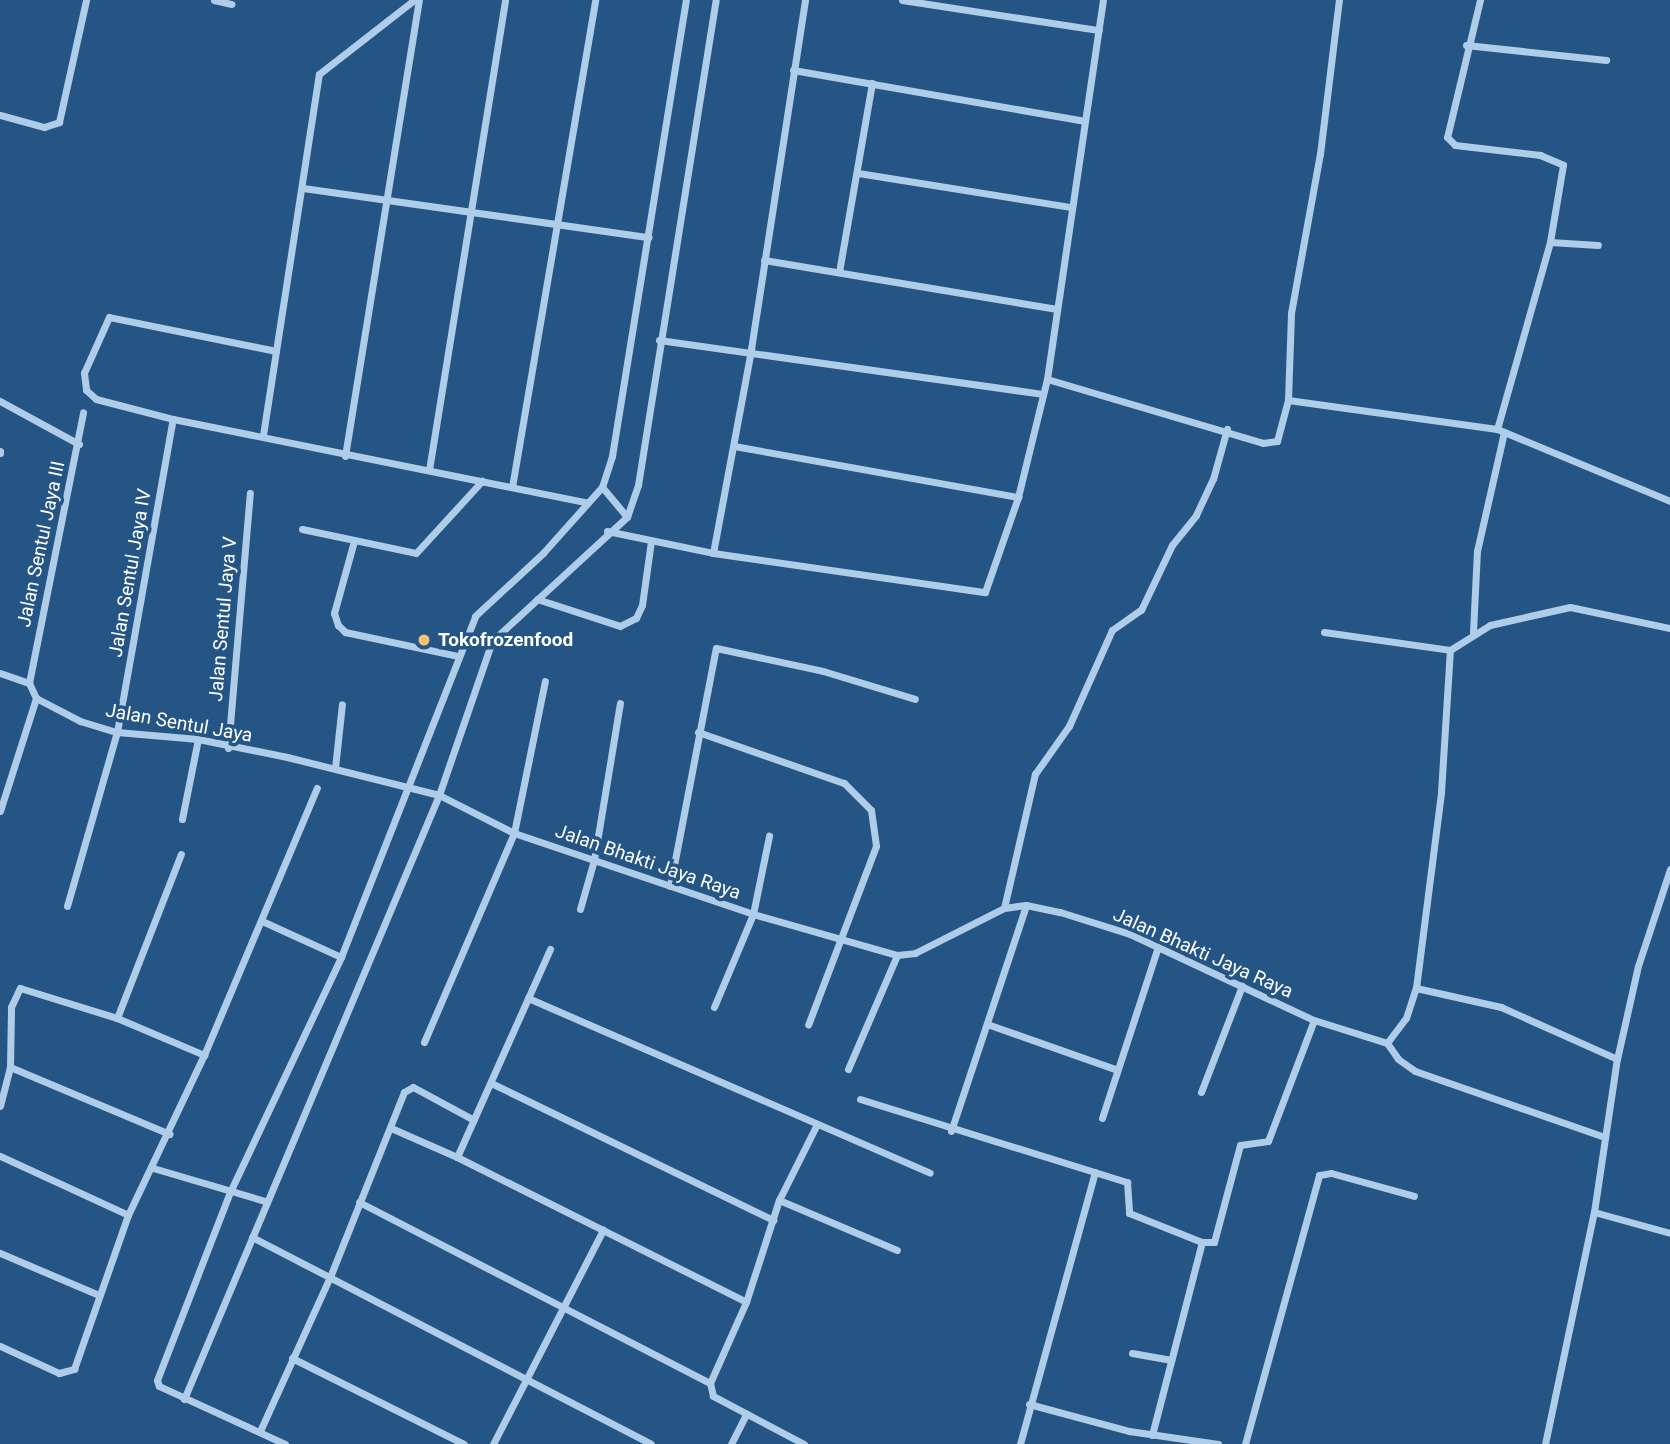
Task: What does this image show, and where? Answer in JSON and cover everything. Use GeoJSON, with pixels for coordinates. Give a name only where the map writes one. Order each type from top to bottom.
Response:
{"type":"FeatureCollection","features":[{"type":"Feature","properties":{"kind":"street"},"geometry":{"type":"LineString","coordinates":[[0,115],[44,127],[59,122],[86,0]]}},
{"type":"Feature","properties":{"kind":"street"},"geometry":{"type":"LineString","coordinates":[[214,0],[232,5]]}},
{"type":"Feature","properties":{"kind":"street"},"geometry":{"type":"LineString","coordinates":[[263,435],[319,74],[416,0]]}},
{"type":"Feature","properties":{"kind":"street"},"geometry":{"type":"LineString","coordinates":[[345,456],[416,0]]}},
{"type":"Feature","properties":{"kind":"street"},"geometry":{"type":"LineString","coordinates":[[429,470],[505,0]]}},
{"type":"Feature","properties":{"kind":"street"},"geometry":{"type":"LineString","coordinates":[[512,487],[595,0]]}},
{"type":"Feature","properties":{"kind":"street"},"geometry":{"type":"LineString","coordinates":[[285,1444],[184,1399],[159,1386],[157,1380],[230,1192],[341,957],[475,617],[602,487],[612,456],[686,0]]}},
{"type":"Feature","properties":{"kind":"street"},"geometry":{"type":"LineString","coordinates":[[184,1399],[265,1201],[439,795],[492,641],[607,531],[627,517],[638,485],[659,340],[716,0]]}},
{"type":"Feature","properties":{"kind":"street"},"geometry":{"type":"LineString","coordinates":[[713,553],[751,349],[805,0]]}},
{"type":"Feature","properties":{"kind":"street"},"geometry":{"type":"LineString","coordinates":[[902,0],[1099,30]]}},
{"type":"Feature","properties":{"kind":"street"},"geometry":{"type":"LineString","coordinates":[[607,531],[713,553],[985,592],[1018,497],[1047,379],[1103,0]]}},
{"type":"Feature","properties":{"kind":"street"},"geometry":{"type":"LineString","coordinates":[[1047,379],[1227,429],[1263,443],[1277,441],[1288,400],[1292,313],[1320,154],[1339,0]]}},
{"type":"Feature","properties":{"kind":"street"},"geometry":{"type":"LineString","coordinates":[[1473,632],[1477,551],[1501,430],[1550,242],[1563,173],[1561,160],[1455,145],[1447,137],[1466,45],[1480,0]]}},
{"type":"Feature","properties":{"kind":"street"},"geometry":{"type":"LineString","coordinates":[[1466,45],[1606,60]]}},
{"type":"Feature","properties":{"kind":"street"},"geometry":{"type":"LineString","coordinates":[[793,70],[1084,121]]}},
{"type":"Feature","properties":{"kind":"street"},"geometry":{"type":"LineString","coordinates":[[839,272],[872,83]]}},
{"type":"Feature","properties":{"kind":"street"},"geometry":{"type":"LineString","coordinates":[[858,173],[1071,208]]}},
{"type":"Feature","properties":{"kind":"street"},"geometry":{"type":"LineString","coordinates":[[303,188],[649,237]]}},
{"type":"Feature","properties":{"kind":"street"},"geometry":{"type":"LineString","coordinates":[[1550,242],[1598,245]]}},
{"type":"Feature","properties":{"kind":"street"},"geometry":{"type":"LineString","coordinates":[[764,260],[1056,309]]}},
{"type":"Feature","properties":{"kind":"street"},"geometry":{"type":"LineString","coordinates":[[276,351],[109,317],[83,373],[86,390],[96,399],[173,419],[263,435],[345,456],[429,470],[588,503]]}},
{"type":"Feature","properties":{"kind":"street"},"geometry":{"type":"LineString","coordinates":[[659,340],[751,349],[1042,394]]}},
{"type":"Feature","properties":{"kind":"street"},"geometry":{"type":"LineString","coordinates":[[1288,400],[1501,430],[1670,501]]}},
{"type":"Feature","properties":{"kind":"street"},"geometry":{"type":"LineString","coordinates":[[0,401],[79,444]]}},
{"type":"Feature","properties":{"kind":"street","name":"Jalan Sentul Jaya III"},"geometry":{"type":"LineString","coordinates":[[29,683],[79,444],[83,412]]}},
{"type":"Feature","properties":{"kind":"street","name":"Jalan Sentul Jaya IV"},"geometry":{"type":"LineString","coordinates":[[68,906],[117,732],[173,419]]}},
{"type":"Feature","properties":{"kind":"street"},"geometry":{"type":"LineString","coordinates":[[1003,908],[1035,774],[1069,726],[1112,630],[1141,610],[1172,545],[1196,515],[1213,480],[1227,429]]}},
{"type":"Feature","properties":{"kind":"street"},"geometry":{"type":"LineString","coordinates":[[734,446],[1018,497]]}},
{"type":"Feature","properties":{"kind":"street"},"geometry":{"type":"LineString","coordinates":[[302,528],[416,553],[482,481]]}},
{"type":"Feature","properties":{"kind":"street"},"geometry":{"type":"LineString","coordinates":[[602,487],[627,517]]}},
{"type":"Feature","properties":{"kind":"street","name":"Jalan Sentul Jaya V"},"geometry":{"type":"LineString","coordinates":[[228,748],[250,493]]}},
{"type":"Feature","properties":{"kind":"street"},"geometry":{"type":"LineString","coordinates":[[354,541],[334,613],[345,632],[458,656]]}},
{"type":"Feature","properties":{"kind":"street"},"geometry":{"type":"LineString","coordinates":[[537,599],[620,626],[636,618],[642,605],[651,541]]}},
{"type":"Feature","properties":{"kind":"street"},"geometry":{"type":"LineString","coordinates":[[1324,632],[1450,650],[1473,632],[1570,607],[1670,628]]}},
{"type":"Feature","properties":{"kind":"street"},"geometry":{"type":"LineString","coordinates":[[670,886],[716,648],[823,671],[915,699]]}},
{"type":"Feature","properties":{"kind":"street"},"geometry":{"type":"LineString","coordinates":[[1450,650],[1441,792],[1416,988],[1406,1018],[1387,1044],[1415,1071],[1604,1137]]}},
{"type":"Feature","properties":{"kind":"street"},"geometry":{"type":"LineString","coordinates":[[0,673],[29,683],[36,698],[0,811]]}},
{"type":"Feature","properties":{"kind":"street"},"geometry":{"type":"LineString","coordinates":[[424,1042],[514,833],[545,681]]}},
{"type":"Feature","properties":{"kind":"street","name":"Jalan Sentul Jaya"},"geometry":{"type":"LineString","coordinates":[[36,698],[80,721],[117,732],[198,739],[228,748],[335,768],[408,786]]}},
{"type":"Feature","properties":{"kind":"street"},"geometry":{"type":"LineString","coordinates":[[579,909],[594,860],[620,703]]}},
{"type":"Feature","properties":{"kind":"street"},"geometry":{"type":"LineString","coordinates":[[335,768],[342,704]]}},
{"type":"Feature","properties":{"kind":"street"},"geometry":{"type":"LineString","coordinates":[[698,732],[844,783],[871,810],[876,846],[808,1025]]}},
{"type":"Feature","properties":{"kind":"street"},"geometry":{"type":"LineString","coordinates":[[182,818],[198,739]]}},
{"type":"Feature","properties":{"kind":"street","name":"Jalan Bhakti Jaya Raya"},"geometry":{"type":"LineString","coordinates":[[408,786],[439,795],[514,833],[753,914],[897,955],[915,953],[1003,908],[1026,905],[1060,912],[1158,947],[1314,1020],[1387,1044]]}},
{"type":"Feature","properties":{"kind":"street"},"geometry":{"type":"LineString","coordinates":[[0,1346],[67,1374],[74,1369],[128,1215],[153,1168],[204,1055],[317,788]]}},
{"type":"Feature","properties":{"kind":"street"},"geometry":{"type":"LineString","coordinates":[[714,1007],[753,914],[769,836]]}},
{"type":"Feature","properties":{"kind":"street"},"geometry":{"type":"LineString","coordinates":[[117,1018],[181,854]]}},
{"type":"Feature","properties":{"kind":"street"},"geometry":{"type":"LineString","coordinates":[[1545,1444],[1594,1212],[1617,1059],[1638,966],[1670,869]]}},
{"type":"Feature","properties":{"kind":"street"},"geometry":{"type":"LineString","coordinates":[[951,1131],[1026,905]]}},
{"type":"Feature","properties":{"kind":"street"},"geometry":{"type":"LineString","coordinates":[[262,922],[341,957]]}},
{"type":"Feature","properties":{"kind":"street"},"geometry":{"type":"LineString","coordinates":[[1102,1118],[1115,1069],[1158,947]]}},
{"type":"Feature","properties":{"kind":"street"},"geometry":{"type":"LineString","coordinates":[[457,1157],[550,949]]}},
{"type":"Feature","properties":{"kind":"street"},"geometry":{"type":"LineString","coordinates":[[848,1069],[897,955]]}},
{"type":"Feature","properties":{"kind":"street"},"geometry":{"type":"LineString","coordinates":[[1201,1092],[1242,986]]}},
{"type":"Feature","properties":{"kind":"street"},"geometry":{"type":"LineString","coordinates":[[0,1106],[10,1067],[10,1007],[20,988],[117,1018],[204,1055]]}},
{"type":"Feature","properties":{"kind":"street"},"geometry":{"type":"LineString","coordinates":[[1416,988],[1502,1007],[1617,1059]]}},
{"type":"Feature","properties":{"kind":"street"},"geometry":{"type":"LineString","coordinates":[[528,998],[930,1173]]}},
{"type":"Feature","properties":{"kind":"street"},"geometry":{"type":"LineString","coordinates":[[860,1099],[951,1131],[1129,1184],[1129,1213],[1202,1242],[1216,1239],[1240,1145],[1268,1140],[1314,1020]]}},
{"type":"Feature","properties":{"kind":"street"},"geometry":{"type":"LineString","coordinates":[[987,1024],[1115,1069]]}},
{"type":"Feature","properties":{"kind":"street"},"geometry":{"type":"LineString","coordinates":[[10,1067],[169,1134]]}},
{"type":"Feature","properties":{"kind":"street"},"geometry":{"type":"LineString","coordinates":[[491,1083],[773,1220]]}},
{"type":"Feature","properties":{"kind":"street"},"geometry":{"type":"LineString","coordinates":[[260,1431],[330,1277],[404,1093],[413,1087],[474,1120]]}},
{"type":"Feature","properties":{"kind":"street"},"geometry":{"type":"LineString","coordinates":[[804,1444],[713,1396],[710,1383],[746,1302],[779,1200],[817,1124]]}},
{"type":"Feature","properties":{"kind":"street"},"geometry":{"type":"LineString","coordinates":[[391,1128],[457,1157],[746,1302]]}},
{"type":"Feature","properties":{"kind":"street"},"geometry":{"type":"LineString","coordinates":[[0,1156],[128,1215]]}},
{"type":"Feature","properties":{"kind":"street"},"geometry":{"type":"LineString","coordinates":[[153,1168],[265,1201]]}},
{"type":"Feature","properties":{"kind":"street"},"geometry":{"type":"LineString","coordinates":[[1020,1444],[1096,1172]]}},
{"type":"Feature","properties":{"kind":"street"},"geometry":{"type":"LineString","coordinates":[[1245,1444],[1307,1202],[1319,1175],[1331,1173],[1414,1196]]}},
{"type":"Feature","properties":{"kind":"street"},"geometry":{"type":"LineString","coordinates":[[779,1200],[897,1250]]}},
{"type":"Feature","properties":{"kind":"street"},"geometry":{"type":"LineString","coordinates":[[359,1202],[710,1383]]}},
{"type":"Feature","properties":{"kind":"street"},"geometry":{"type":"LineString","coordinates":[[1594,1212],[1670,1233]]}},
{"type":"Feature","properties":{"kind":"street"},"geometry":{"type":"LineString","coordinates":[[493,1444],[603,1230]]}},
{"type":"Feature","properties":{"kind":"street"},"geometry":{"type":"LineString","coordinates":[[252,1237],[651,1444]]}},
{"type":"Feature","properties":{"kind":"street"},"geometry":{"type":"LineString","coordinates":[[1152,1435],[1202,1242]]}},
{"type":"Feature","properties":{"kind":"street"},"geometry":{"type":"LineString","coordinates":[[0,1254],[99,1294]]}},
{"type":"Feature","properties":{"kind":"street"},"geometry":{"type":"LineString","coordinates":[[1132,1353],[1171,1360]]}},
{"type":"Feature","properties":{"kind":"street"},"geometry":{"type":"LineString","coordinates":[[292,1358],[464,1444]]}},
{"type":"Feature","properties":{"kind":"street"},"geometry":{"type":"LineString","coordinates":[[1029,1404],[1152,1435],[1218,1444]]}},
{"type":"Feature","properties":{"kind":"street"},"geometry":{"type":"LineString","coordinates":[[731,1444],[746,1415]]}},
{"type":"Feature","properties":{"kind":"place","name":"Tokofrozenfood"},"geometry":{"type":"Point","coordinates":[424,640]}}]}
